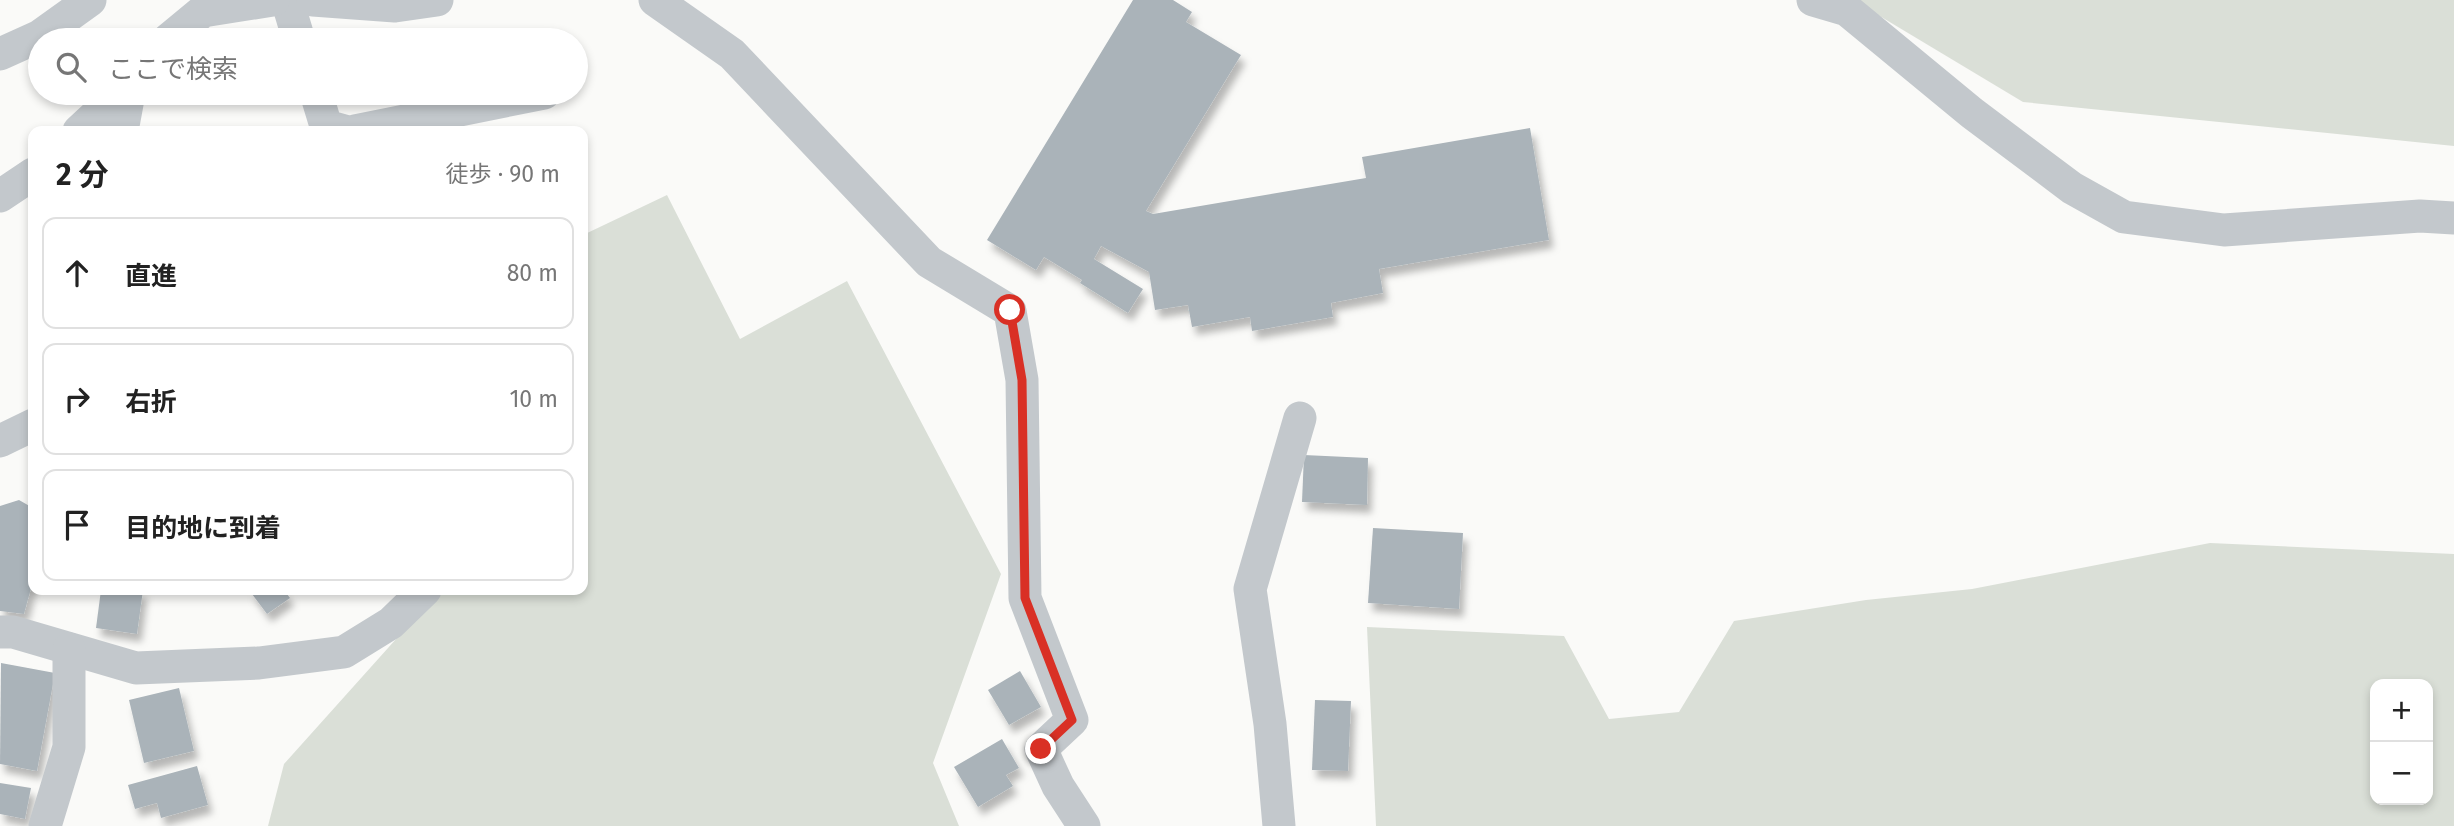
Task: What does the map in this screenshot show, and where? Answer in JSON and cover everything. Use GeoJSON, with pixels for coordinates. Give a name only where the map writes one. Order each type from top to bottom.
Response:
{"type":"FeatureCollection","features":[{"type":"Feature","properties":{"kind":"street"},"geometry":{"type":"LineString","coordinates":[[51,28],[90,0]]}},
{"type":"Feature","properties":{"kind":"street"},"geometry":{"type":"LineString","coordinates":[[182,28],[203,11],[273,0]]}},
{"type":"Feature","properties":{"kind":"street"},"geometry":{"type":"LineString","coordinates":[[287,0],[295,28]]}},
{"type":"Feature","properties":{"kind":"street"},"geometry":{"type":"LineString","coordinates":[[313,0],[395,6],[437,0]]}},
{"type":"Feature","properties":{"kind":"street"},"geometry":{"type":"LineString","coordinates":[[655,0],[732,54],[929,262],[1010,310],[1022,380],[1025,598],[1072,720],[1041,749],[1058,786],[1084,826]]}},
{"type":"Feature","properties":{"kind":"street"},"geometry":{"type":"LineString","coordinates":[[1813,0],[1847,10],[1972,113],[2072,188],[2124,217],[2224,230],[2420,216],[2454,218]]}},
{"type":"Feature","properties":{"kind":"street"},"geometry":{"type":"LineString","coordinates":[[0,54],[28,41]]}},
{"type":"Feature","properties":{"kind":"street"},"geometry":{"type":"LineString","coordinates":[[84,126],[107,105]]}},
{"type":"Feature","properties":{"kind":"street"},"geometry":{"type":"LineString","coordinates":[[123,126],[127,105]]}},
{"type":"Feature","properties":{"kind":"street"},"geometry":{"type":"LineString","coordinates":[[320,105],[326,126]]}},
{"type":"Feature","properties":{"kind":"street"},"geometry":{"type":"LineString","coordinates":[[380,126],[484,105]]}},
{"type":"Feature","properties":{"kind":"street"},"geometry":{"type":"LineString","coordinates":[[0,196],[28,177]]}},
{"type":"Feature","properties":{"kind":"street"},"geometry":{"type":"LineString","coordinates":[[1279,826],[1270,724],[1250,589],[1300,418]]}},
{"type":"Feature","properties":{"kind":"street"},"geometry":{"type":"LineString","coordinates":[[0,441],[28,427]]}},
{"type":"Feature","properties":{"kind":"street"},"geometry":{"type":"LineString","coordinates":[[0,632],[13,632],[136,668],[259,663],[344,652],[391,623],[420,595]]}},
{"type":"Feature","properties":{"kind":"street"},"geometry":{"type":"LineString","coordinates":[[45,826],[69,747],[69,649]]}},
{"type":"Feature","properties":{"kind":"shaded area"},"geometry":{"type":"Polygon","coordinates":[[[1853,0],[2454,0],[2454,146],[2023,102],[1853,0]]]}},
{"type":"Feature","properties":{"kind":"shaded area"},"geometry":{"type":"Polygon","coordinates":[[[667,195],[740,339],[847,281],[1001,574],[933,763],[959,826],[268,826],[284,764],[436,595],[588,595],[588,233],[667,195]]]}},
{"type":"Feature","properties":{"kind":"shaded area"},"geometry":{"type":"Polygon","coordinates":[[[2210,543],[2454,554],[2454,826],[1376,826],[1367,627],[1564,636],[1609,719],[1679,712],[1734,621],[1866,600],[1972,589],[2210,543]]]}},
{"type":"Feature","properties":{"kind":"building"},"geometry":{"type":"Polygon","coordinates":[[[1133,0],[1173,0],[1192,12],[1186,22],[1241,55],[1146,211],[1153,214],[1366,178],[1362,157],[1530,128],[1549,240],[1379,269],[1383,293],[1331,303],[1333,317],[1252,331],[1250,317],[1192,327],[1188,305],[1155,310],[1149,272],[1101,246],[1094,259],[1143,289],[1128,313],[1044,257],[1036,270],[987,240],[1133,0]]]}},
{"type":"Feature","properties":{"kind":"building"},"geometry":{"type":"Polygon","coordinates":[[[1304,455],[1368,458],[1367,505],[1302,502],[1304,455]]]}},
{"type":"Feature","properties":{"kind":"building"},"geometry":{"type":"Polygon","coordinates":[[[19,500],[28,505],[29,595],[24,614],[0,611],[0,506],[19,500]]]}},
{"type":"Feature","properties":{"kind":"building"},"geometry":{"type":"Polygon","coordinates":[[[1373,528],[1463,533],[1459,609],[1368,603],[1373,528]]]}},
{"type":"Feature","properties":{"kind":"building"},"geometry":{"type":"Polygon","coordinates":[[[100,595],[142,595],[137,634],[96,628],[100,595]]]}},
{"type":"Feature","properties":{"kind":"building"},"geometry":{"type":"Polygon","coordinates":[[[253,595],[288,595],[290,598],[267,614],[253,595]]]}},
{"type":"Feature","properties":{"kind":"building"},"geometry":{"type":"Polygon","coordinates":[[[1,663],[55,673],[37,771],[0,764],[1,663]]]}},
{"type":"Feature","properties":{"kind":"building"},"geometry":{"type":"Polygon","coordinates":[[[1020,671],[1041,707],[1009,725],[988,690],[1020,671]]]}},
{"type":"Feature","properties":{"kind":"building"},"geometry":{"type":"Polygon","coordinates":[[[179,688],[194,751],[144,763],[129,700],[179,688]]]}},
{"type":"Feature","properties":{"kind":"building"},"geometry":{"type":"Polygon","coordinates":[[[1315,700],[1351,701],[1348,771],[1312,770],[1315,700]]]}},
{"type":"Feature","properties":{"kind":"building"},"geometry":{"type":"Polygon","coordinates":[[[1002,739],[1019,768],[1006,775],[1013,786],[978,807],[954,767],[1002,739]]]}},
{"type":"Feature","properties":{"kind":"building"},"geometry":{"type":"Polygon","coordinates":[[[197,766],[208,805],[161,818],[157,803],[135,809],[128,785],[197,766]]]}},
{"type":"Feature","properties":{"kind":"building"},"geometry":{"type":"Polygon","coordinates":[[[0,783],[31,788],[25,819],[0,814],[0,783]]]}},
{"type":"Feature","properties":{"kind":"route"},"geometry":{"type":"LineString","coordinates":[[1010,310],[1022,380],[1025,598],[1072,720],[1041,749]]}}]}
